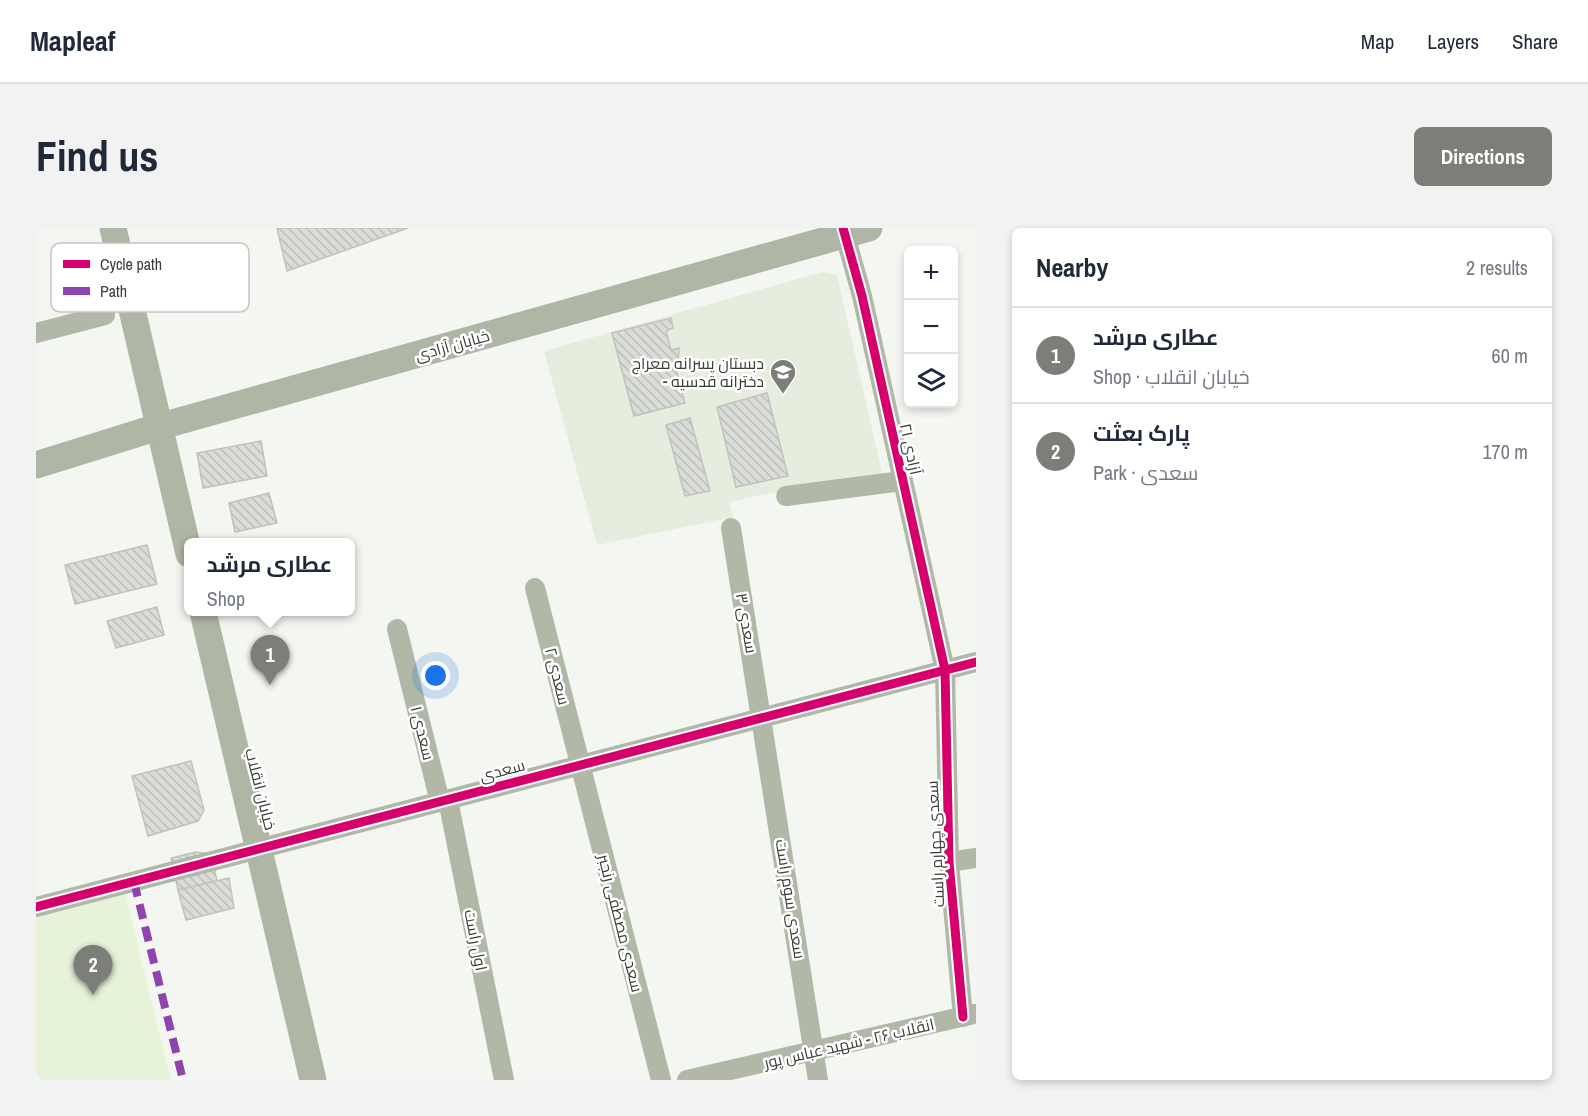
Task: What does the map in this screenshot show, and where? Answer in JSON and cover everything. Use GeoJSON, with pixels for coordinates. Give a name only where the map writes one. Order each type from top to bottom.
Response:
{"type":"FeatureCollection","features":[{"type":"Feature","properties":{"kind":"main road"},"geometry":{"type":"LineString","coordinates":[[113,228],[116,243]]}},
{"type":"Feature","properties":{"kind":"main road","name":"خیابان آزادی"},"geometry":{"type":"LineString","coordinates":[[36,465],[158,427],[852,230]]}},
{"type":"Feature","properties":{"kind":"main road"},"geometry":{"type":"LineString","coordinates":[[132,312],[185,538]]}},
{"type":"Feature","properties":{"kind":"main road","name":"خیابان انقلاب"},"geometry":{"type":"LineString","coordinates":[[204,616],[313,1080]]}},
{"type":"Feature","properties":{"kind":"street","name":"آزادی ۲۱"},"geometry":{"type":"LineString","coordinates":[[852,230],[862,296],[945,670]]}},
{"type":"Feature","properties":{"kind":"street"},"geometry":{"type":"LineString","coordinates":[[36,333],[105,315]]}},
{"type":"Feature","properties":{"kind":"street"},"geometry":{"type":"LineString","coordinates":[[786,496],[902,481]]}},
{"type":"Feature","properties":{"kind":"street","name":"سعدی ۳"},"geometry":{"type":"LineString","coordinates":[[731,528],[763,717]]}},
{"type":"Feature","properties":{"kind":"street","name":"سعدی ۲"},"geometry":{"type":"LineString","coordinates":[[535,588],[580,765]]}},
{"type":"Feature","properties":{"kind":"street","name":"سعدی ۱"},"geometry":{"type":"LineString","coordinates":[[397,629],[444,801]]}},
{"type":"Feature","properties":{"kind":"street","name":"سعدی"},"geometry":{"type":"LineString","coordinates":[[37,901],[260,849],[976,662]]}},
{"type":"Feature","properties":{"kind":"street","name":"سعدی چهارم راست"},"geometry":{"type":"LineString","coordinates":[[945,670],[949,862],[970,1015]]}},
{"type":"Feature","properties":{"kind":"street","name":"سعدی سوم راست"},"geometry":{"type":"LineString","coordinates":[[763,717],[819,1080]]}},
{"type":"Feature","properties":{"kind":"street","name":"سعدی مصطفی رنجبر"},"geometry":{"type":"LineString","coordinates":[[580,765],[661,1080]]}},
{"type":"Feature","properties":{"kind":"street","name":"اول راست"},"geometry":{"type":"LineString","coordinates":[[444,801],[504,1080]]}},
{"type":"Feature","properties":{"kind":"street"},"geometry":{"type":"LineString","coordinates":[[949,862],[976,858]]}},
{"type":"Feature","properties":{"kind":"street","name":"انقلاب ۲۶ - شهید عباس پور"},"geometry":{"type":"LineString","coordinates":[[687,1080],[970,1015]]}},
{"type":"Feature","properties":{"kind":"shaded area"},"geometry":{"type":"Polygon","coordinates":[[[822,272],[837,275],[883,477],[790,489],[729,502],[733,517],[597,545],[544,351],[822,272]]]}},
{"type":"Feature","properties":{"kind":"green space"},"geometry":{"type":"Polygon","coordinates":[[[124,889],[171,1080],[36,1080],[36,910],[124,889]]]}},
{"type":"Feature","properties":{"kind":"building"},"geometry":{"type":"Polygon","coordinates":[[[277,228],[408,228],[287,271],[277,228]]]}},
{"type":"Feature","properties":{"kind":"building"},"geometry":{"type":"Polygon","coordinates":[[[671,318],[673,328],[666,331],[671,350],[679,348],[677,372],[685,403],[634,416],[612,333],[671,318]]]}},
{"type":"Feature","properties":{"kind":"building"},"geometry":{"type":"Polygon","coordinates":[[[767,393],[788,476],[736,487],[717,407],[767,393]]]}},
{"type":"Feature","properties":{"kind":"building"},"geometry":{"type":"Polygon","coordinates":[[[690,418],[710,491],[685,496],[666,425],[690,418]]]}},
{"type":"Feature","properties":{"kind":"building"},"geometry":{"type":"Polygon","coordinates":[[[261,441],[267,476],[203,488],[197,453],[261,441]]]}},
{"type":"Feature","properties":{"kind":"building"},"geometry":{"type":"Polygon","coordinates":[[[269,493],[277,523],[235,532],[229,503],[269,493]]]}},
{"type":"Feature","properties":{"kind":"building"},"geometry":{"type":"Polygon","coordinates":[[[147,545],[157,584],[75,604],[65,565],[147,545]]]}},
{"type":"Feature","properties":{"kind":"building"},"geometry":{"type":"Polygon","coordinates":[[[157,607],[164,635],[116,648],[107,621],[157,607]]]}},
{"type":"Feature","properties":{"kind":"building"},"geometry":{"type":"Polygon","coordinates":[[[191,761],[204,810],[198,821],[148,836],[132,776],[191,761]]]}},
{"type":"Feature","properties":{"kind":"building"},"geometry":{"type":"Polygon","coordinates":[[[196,852],[211,854],[217,881],[178,890],[171,858],[196,852]]]}},
{"type":"Feature","properties":{"kind":"building"},"geometry":{"type":"Polygon","coordinates":[[[229,878],[234,908],[186,920],[178,890],[229,878]]]}},
{"type":"Feature","properties":{"kind":"marked path"},"geometry":{"type":"LineString","coordinates":[[134,882],[183,1080]]}},
{"type":"Feature","properties":{"kind":"cycle path"},"geometry":{"type":"LineString","coordinates":[[843,228],[862,296],[945,670],[949,862],[963,1017]]}},
{"type":"Feature","properties":{"kind":"cycle path"},"geometry":{"type":"LineString","coordinates":[[36,907],[976,662]]}},
{"type":"Feature","properties":{"kind":"place","name":"دبستان پسرانه معراج - دخترانه قدسیه"},"geometry":{"type":"Point","coordinates":[783,395]}},
{"type":"Feature","properties":{"kind":"place","name":"عطاری مرشد"},"geometry":{"type":"Point","coordinates":[270,685]}},
{"type":"Feature","properties":{"kind":"place","name":"پارک بعثت"},"geometry":{"type":"Point","coordinates":[93,995]}}]}
